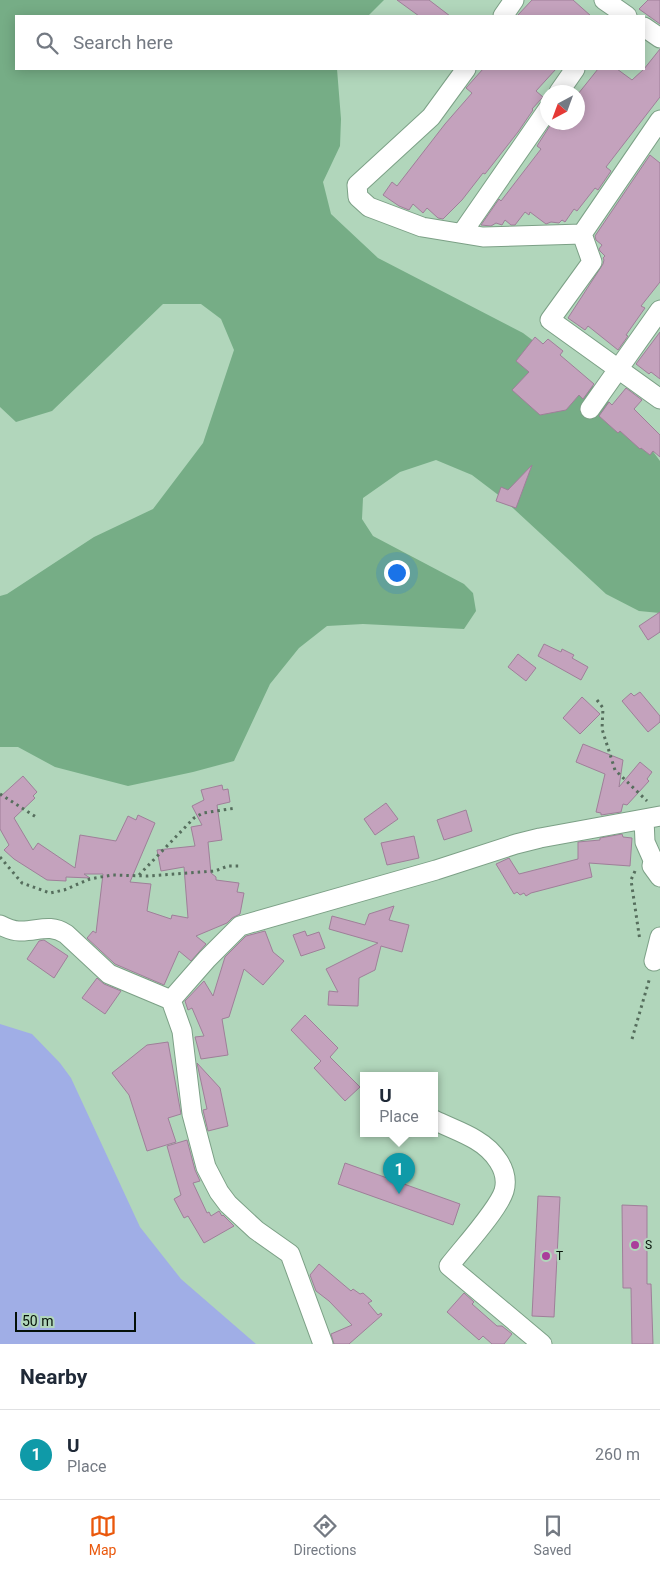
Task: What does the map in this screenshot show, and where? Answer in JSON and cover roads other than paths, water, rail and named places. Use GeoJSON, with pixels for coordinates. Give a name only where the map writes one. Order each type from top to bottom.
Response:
{"type":"FeatureCollection","features":[{"type":"Feature","properties":{"kind":"street"},"geometry":{"type":"LineString","coordinates":[[504,15],[514,0]]}},
{"type":"Feature","properties":{"kind":"street"},"geometry":{"type":"LineString","coordinates":[[645,29],[660,38]]}},
{"type":"Feature","properties":{"kind":"street"},"geometry":{"type":"LineString","coordinates":[[465,70],[431,117],[357,185],[358,197],[369,207],[422,227],[482,237],[582,234]]}},
{"type":"Feature","properties":{"kind":"street"},"geometry":{"type":"LineString","coordinates":[[564,85],[574,70]]}},
{"type":"Feature","properties":{"kind":"street"},"geometry":{"type":"LineString","coordinates":[[582,234],[660,120]]}},
{"type":"Feature","properties":{"kind":"street"},"geometry":{"type":"LineString","coordinates":[[462,233],[540,121]]}},
{"type":"Feature","properties":{"kind":"street"},"geometry":{"type":"LineString","coordinates":[[582,234],[592,262],[550,320],[660,399]]}},
{"type":"Feature","properties":{"kind":"street"},"geometry":{"type":"LineString","coordinates":[[590,409],[660,310]]}},
{"type":"Feature","properties":{"kind":"street"},"geometry":{"type":"LineString","coordinates":[[171,1000],[207,959],[240,926],[436,870],[516,844],[650,812],[645,842],[656,866]]}},
{"type":"Feature","properties":{"kind":"street"},"geometry":{"type":"LineString","coordinates":[[0,925],[21,932],[54,928],[59,930],[66,934],[109,974],[171,1000],[182,1031],[192,1114],[206,1167],[219,1192],[228,1204],[256,1230],[290,1254],[317,1338]]}},
{"type":"Feature","properties":{"kind":"street"},"geometry":{"type":"LineString","coordinates":[[654,961],[660,937]]}},
{"type":"Feature","properties":{"kind":"street"},"geometry":{"type":"LineString","coordinates":[[438,1122],[477,1140],[490,1150],[499,1161],[503,1170],[504,1190],[498,1204],[449,1266],[542,1344]]}},
{"type":"Feature","properties":{"kind":"water"},"geometry":{"type":"Polygon","coordinates":[[[0,1024],[32,1034],[60,1063],[71,1078],[140,1227],[181,1279],[256,1344],[0,1344],[0,1024]]]}},
{"type":"Feature","properties":{"kind":"place","name":"U"},"geometry":{"type":"Point","coordinates":[399,1194]}},
{"type":"Feature","properties":{"kind":"place","name":"S"},"geometry":{"type":"Point","coordinates":[635,1245]}},
{"type":"Feature","properties":{"kind":"place","name":"T"},"geometry":{"type":"Point","coordinates":[546,1256]}}]}
